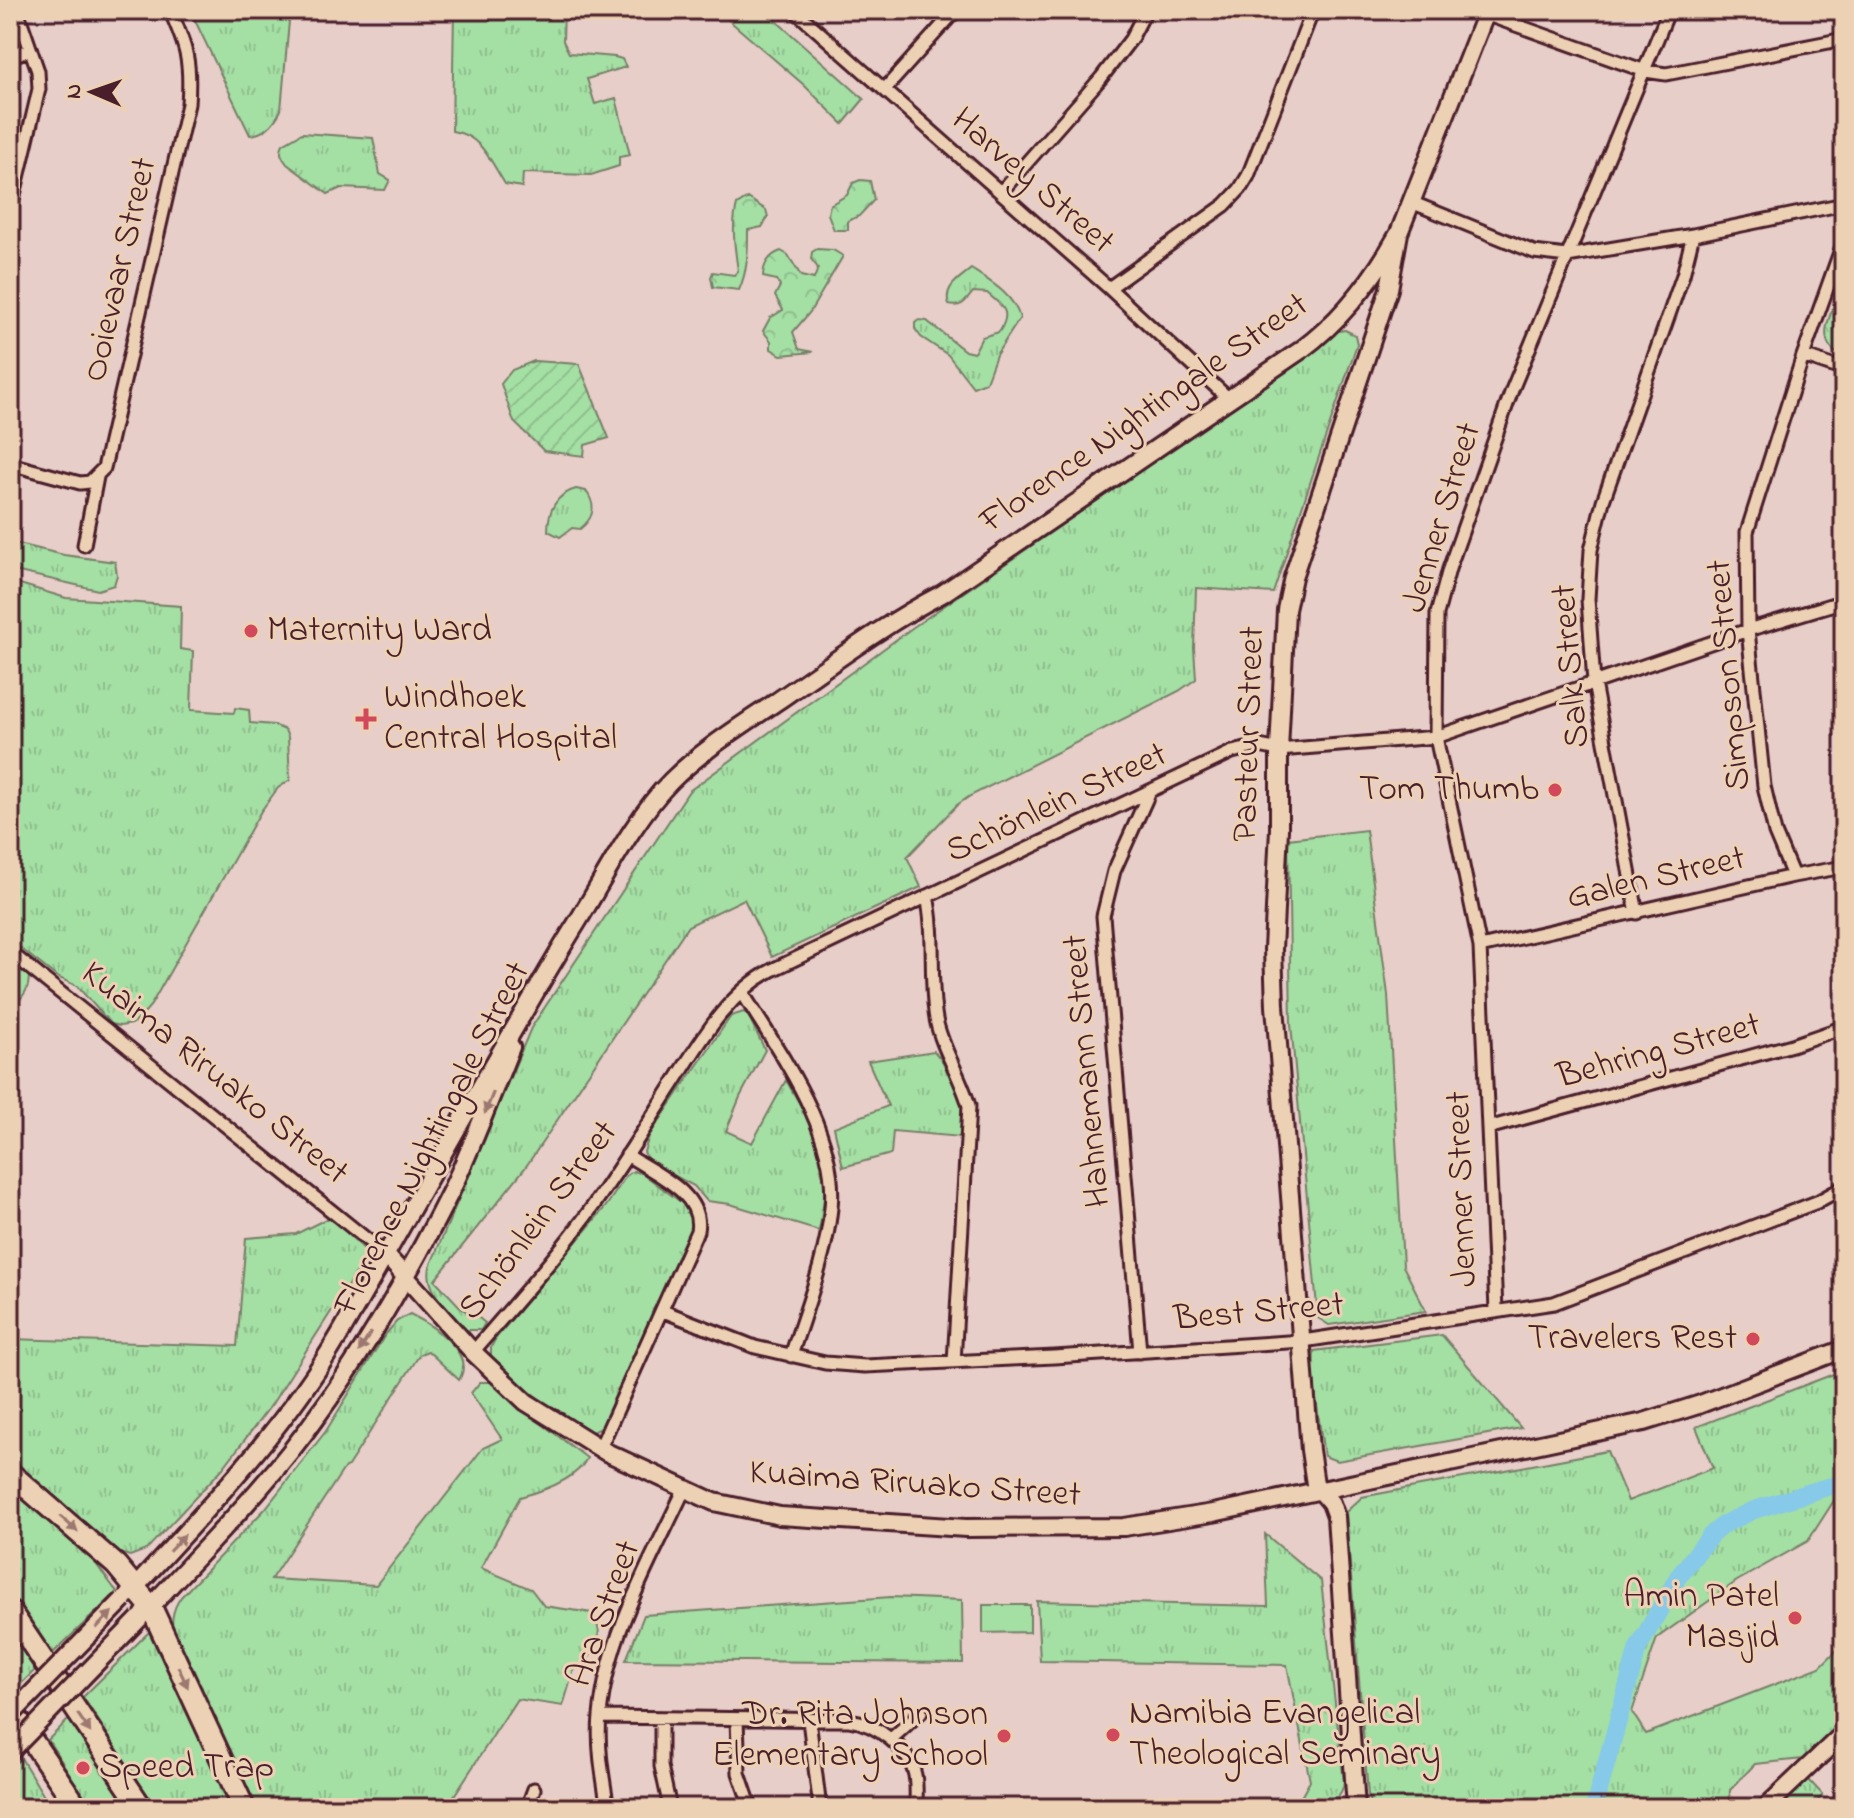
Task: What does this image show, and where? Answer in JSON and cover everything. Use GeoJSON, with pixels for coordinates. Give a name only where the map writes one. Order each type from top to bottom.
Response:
{"type":"FeatureCollection","features":[{"type":"Feature","properties":{"kind":"highway"},"geometry":{"type":"LineString","coordinates":[[10,1473],[116,1565],[130,1593],[145,1613],[244,1808]]}},
{"type":"Feature","properties":{"kind":"highway"},"geometry":{"type":"LineString","coordinates":[[10,1611],[142,1808]]}},
{"type":"Feature","properties":{"kind":"highway"},"geometry":{"type":"LineString","coordinates":[[13,1715],[62,1808]]}},
{"type":"Feature","properties":{"kind":"highway"},"geometry":{"type":"LineString","coordinates":[[13,1715],[78,1808]]}},
{"type":"Feature","properties":{"kind":"main road","name":"Pasteur Street"},"geometry":{"type":"LineString","coordinates":[[1353,1807],[1336,1517],[1331,1503],[1315,1484],[1310,1450],[1275,1006],[1273,949],[1279,750],[1289,596],[1384,304],[1399,233],[1486,12]]}},
{"type":"Feature","properties":{"kind":"main road","name":"Florence Nightingale Street"},"geometry":{"type":"LineString","coordinates":[[10,1752],[234,1518],[333,1393],[406,1276],[456,1181],[522,1023],[659,805],[708,758],[1317,338],[1362,290],[1399,233]]}},
{"type":"Feature","properties":{"kind":"main road"},"geometry":{"type":"LineString","coordinates":[[1362,290],[1378,290],[1384,304]]}},
{"type":"Feature","properties":{"kind":"main road","name":"Florence Nightingale Street"},"geometry":{"type":"LineString","coordinates":[[13,1715],[230,1485],[283,1419],[337,1338],[527,1005],[637,826],[669,783],[729,734],[917,607],[942,594]]}},
{"type":"Feature","properties":{"kind":"main road","name":"Kuaima Riruako Street"},"geometry":{"type":"LineString","coordinates":[[385,1254],[473,1352],[526,1402],[600,1448],[684,1490],[714,1502],[780,1516],[966,1528],[1089,1529],[1152,1525],[1610,1431],[1666,1416],[1844,1349]]}},
{"type":"Feature","properties":{"kind":"main road"},"geometry":{"type":"LineString","coordinates":[[1765,1808],[1844,1733]]}},
{"type":"Feature","properties":{"kind":"street"},"geometry":{"type":"LineString","coordinates":[[10,212],[39,89],[38,71],[17,10]]}},
{"type":"Feature","properties":{"kind":"street","name":"Ooievaar Street"},"geometry":{"type":"LineString","coordinates":[[84,545],[97,477],[104,468],[188,104],[190,72],[186,47],[170,10]]}},
{"type":"Feature","properties":{"kind":"street","name":"Harvey Street"},"geometry":{"type":"LineString","coordinates":[[794,10],[1109,288],[1229,399]]}},
{"type":"Feature","properties":{"kind":"street"},"geometry":{"type":"LineString","coordinates":[[885,89],[956,10]]}},
{"type":"Feature","properties":{"kind":"street"},"geometry":{"type":"LineString","coordinates":[[1001,192],[1101,78],[1131,39],[1146,10]]}},
{"type":"Feature","properties":{"kind":"street"},"geometry":{"type":"LineString","coordinates":[[1109,288],[1225,205],[1240,189],[1248,176],[1313,10]]}},
{"type":"Feature","properties":{"kind":"street","name":"Jenner Street"},"geometry":{"type":"LineString","coordinates":[[1496,1310],[1480,947],[1436,737],[1437,614],[1449,569],[1512,390],[1669,10]]}},
{"type":"Feature","properties":{"kind":"street"},"geometry":{"type":"LineString","coordinates":[[1486,12],[1645,71],[1666,74],[1844,39]]}},
{"type":"Feature","properties":{"kind":"street"},"geometry":{"type":"LineString","coordinates":[[10,56],[31,50]]}},
{"type":"Feature","properties":{"kind":"street"},"geometry":{"type":"LineString","coordinates":[[1411,202],[1534,252],[1567,256],[1693,235],[1844,204]]}},
{"type":"Feature","properties":{"kind":"street","name":"Salk Street"},"geometry":{"type":"LineString","coordinates":[[1637,913],[1594,683],[1588,599],[1591,550],[1596,524],[1683,275],[1693,235]]}},
{"type":"Feature","properties":{"kind":"street","name":"Simpson Street"},"geometry":{"type":"LineString","coordinates":[[1793,876],[1775,833],[1764,786],[1748,630],[1749,523],[1844,241]]}},
{"type":"Feature","properties":{"kind":"street"},"geometry":{"type":"LineString","coordinates":[[1803,356],[1844,370]]}},
{"type":"Feature","properties":{"kind":"street"},"geometry":{"type":"LineString","coordinates":[[10,464],[80,483],[97,477]]}},
{"type":"Feature","properties":{"kind":"street","name":"Schönlein Street"},"geometry":{"type":"LineString","coordinates":[[473,1352],[576,1229],[700,1043],[755,979],[1232,752],[1259,746],[1279,750],[1436,737],[1748,630],[1844,601]]}},
{"type":"Feature","properties":{"kind":"street","name":"Hahnemann Street"},"geometry":{"type":"LineString","coordinates":[[1140,1352],[1103,916],[1114,871],[1149,793]]}},
{"type":"Feature","properties":{"kind":"street","name":"Galen Street"},"geometry":{"type":"LineString","coordinates":[[1480,947],[1844,867]]}},
{"type":"Feature","properties":{"kind":"street"},"geometry":{"type":"LineString","coordinates":[[927,896],[933,932],[936,1019],[963,1083],[969,1106],[954,1362]]}},
{"type":"Feature","properties":{"kind":"street","name":"Kuaima Riruako Street"},"geometry":{"type":"LineString","coordinates":[[10,952],[385,1254]]}},
{"type":"Feature","properties":{"kind":"street"},"geometry":{"type":"LineString","coordinates":[[742,992],[784,1060],[818,1126],[830,1167],[828,1232],[791,1356]]}},
{"type":"Feature","properties":{"kind":"street","name":"Behring Street"},"geometry":{"type":"LineString","coordinates":[[1488,1128],[1792,1045],[1844,1027]]}},
{"type":"Feature","properties":{"kind":"street"},"geometry":{"type":"LineString","coordinates":[[600,1448],[663,1311],[697,1231],[699,1219],[697,1209],[688,1197],[627,1155]]}},
{"type":"Feature","properties":{"kind":"street","name":"Best Street"},"geometry":{"type":"LineString","coordinates":[[663,1311],[721,1336],[791,1356],[865,1366],[1303,1341],[1554,1303],[1817,1202],[1844,1187]]}},
{"type":"Feature","properties":{"kind":"street","name":"Ara Street"},"geometry":{"type":"LineString","coordinates":[[608,1808],[600,1746],[600,1717],[606,1680],[626,1616],[684,1490]]}},
{"type":"Feature","properties":{"kind":"street"},"geometry":{"type":"LineString","coordinates":[[891,1739],[921,1712]]}},
{"type":"Feature","properties":{"kind":"street"},"geometry":{"type":"LineString","coordinates":[[600,1717],[860,1721],[874,1726],[891,1739],[914,1772],[916,1808]]}},
{"type":"Feature","properties":{"kind":"street"},"geometry":{"type":"LineString","coordinates":[[661,1718],[661,1766],[670,1808]]}},
{"type":"Feature","properties":{"kind":"street"},"geometry":{"type":"LineString","coordinates":[[737,1720],[739,1773],[751,1808]]}},
{"type":"Feature","properties":{"kind":"street"},"geometry":{"type":"LineString","coordinates":[[809,1720],[820,1808]]}},
{"type":"Feature","properties":{"kind":"street"},"geometry":{"type":"LineString","coordinates":[[527,1808],[534,1789]]}},
{"type":"Feature","properties":{"kind":"green space"},"geometry":{"type":"Polygon","coordinates":[[[190,10],[290,10],[281,110],[265,130],[250,135],[190,10]]]}},
{"type":"Feature","properties":{"kind":"green space"},"geometry":{"type":"Polygon","coordinates":[[[454,10],[564,10],[563,41],[569,53],[615,57],[622,59],[626,67],[587,79],[595,104],[616,98],[630,155],[619,157],[619,166],[591,175],[523,173],[522,187],[505,184],[478,143],[452,131],[454,10]]]}},
{"type":"Feature","properties":{"kind":"green space"},"geometry":{"type":"Polygon","coordinates":[[[717,10],[764,10],[864,99],[843,124],[804,85],[717,10]]]}},
{"type":"Feature","properties":{"kind":"green space"},"geometry":{"type":"Polygon","coordinates":[[[302,133],[373,138],[380,174],[390,180],[385,190],[341,188],[328,194],[287,164],[282,156],[283,144],[302,133]]]}},
{"type":"Feature","properties":{"kind":"green space"},"geometry":{"type":"Polygon","coordinates":[[[870,181],[874,200],[859,216],[848,221],[848,230],[834,230],[828,214],[830,205],[847,195],[853,183],[870,181]]]}},
{"type":"Feature","properties":{"kind":"green space"},"geometry":{"type":"Polygon","coordinates":[[[748,198],[766,210],[768,217],[762,227],[748,230],[746,268],[739,290],[713,287],[713,272],[734,275],[738,271],[735,213],[737,205],[748,198]]]}},
{"type":"Feature","properties":{"kind":"green space"},"geometry":{"type":"Polygon","coordinates":[[[817,249],[833,250],[843,256],[810,312],[793,332],[799,349],[813,352],[781,355],[771,349],[771,341],[763,331],[770,318],[783,310],[775,296],[780,286],[776,280],[763,277],[764,268],[770,258],[781,251],[788,255],[801,276],[814,279],[818,268],[811,259],[812,252],[817,249]]]}},
{"type":"Feature","properties":{"kind":"green space"},"geometry":{"type":"Polygon","coordinates":[[[971,269],[1007,295],[1020,318],[996,355],[986,382],[973,387],[948,355],[921,337],[915,329],[915,323],[919,320],[927,321],[965,351],[974,353],[982,337],[999,332],[1005,319],[1004,310],[987,293],[973,292],[960,305],[949,305],[950,288],[971,269]]]}},
{"type":"Feature","properties":{"kind":"green space"},"geometry":{"type":"Polygon","coordinates":[[[1844,285],[1844,357],[1828,344],[1826,335],[1830,314],[1844,285]]]}},
{"type":"Feature","properties":{"kind":"green space"},"geometry":{"type":"Polygon","coordinates":[[[1345,330],[1355,335],[1357,344],[1273,593],[1196,588],[1196,679],[1179,691],[957,805],[907,857],[921,887],[772,957],[744,899],[688,926],[525,1168],[435,1280],[462,1309],[485,1323],[481,1330],[464,1330],[434,1291],[429,1273],[431,1264],[531,1028],[689,791],[912,628],[1255,392],[1333,332],[1345,330]]]}},
{"type":"Feature","properties":{"kind":"green space"},"geometry":{"type":"Polygon","coordinates":[[[534,361],[579,364],[609,438],[585,445],[584,456],[544,451],[514,422],[501,384],[512,370],[534,361]]]}},
{"type":"Feature","properties":{"kind":"green space"},"geometry":{"type":"Polygon","coordinates":[[[576,489],[586,491],[589,496],[593,507],[591,516],[580,529],[572,528],[560,537],[548,531],[552,510],[558,499],[576,489]]]}},
{"type":"Feature","properties":{"kind":"green space"},"geometry":{"type":"Polygon","coordinates":[[[10,542],[64,555],[115,562],[117,575],[114,585],[98,590],[10,570],[10,542]]]}},
{"type":"Feature","properties":{"kind":"green space"},"geometry":{"type":"Polygon","coordinates":[[[10,581],[66,598],[181,606],[180,649],[193,651],[191,710],[234,713],[235,708],[249,710],[250,723],[274,725],[285,730],[288,737],[290,780],[278,788],[261,811],[151,1005],[132,1024],[111,1024],[77,986],[57,977],[10,940],[10,581]]]}},
{"type":"Feature","properties":{"kind":"green space"},"geometry":{"type":"Polygon","coordinates":[[[1366,830],[1388,995],[1403,1266],[1426,1311],[1329,1325],[1318,1318],[1291,1024],[1288,839],[1366,830]]]}},
{"type":"Feature","properties":{"kind":"green space"},"geometry":{"type":"Polygon","coordinates":[[[10,958],[28,971],[29,978],[25,993],[10,1011],[10,958]]]}},
{"type":"Feature","properties":{"kind":"green space"},"geometry":{"type":"Polygon","coordinates":[[[744,1012],[765,1050],[726,1131],[752,1143],[786,1080],[808,1119],[821,1151],[825,1186],[819,1231],[730,1204],[707,1201],[694,1186],[649,1162],[644,1152],[649,1136],[731,1016],[744,1012]]]}},
{"type":"Feature","properties":{"kind":"green space"},"geometry":{"type":"Polygon","coordinates":[[[934,1051],[958,1091],[962,1113],[961,1137],[893,1131],[891,1154],[843,1167],[834,1127],[888,1106],[868,1061],[934,1051]]]}},
{"type":"Feature","properties":{"kind":"green space"},"geometry":{"type":"Polygon","coordinates":[[[633,1171],[642,1173],[686,1206],[690,1211],[692,1227],[601,1428],[592,1432],[564,1417],[526,1389],[491,1357],[491,1347],[633,1171]]]}},
{"type":"Feature","properties":{"kind":"green space"},"geometry":{"type":"Polygon","coordinates":[[[330,1217],[365,1250],[366,1257],[272,1404],[223,1468],[146,1550],[130,1556],[116,1552],[10,1461],[10,1339],[237,1346],[246,1238],[296,1234],[330,1217]]]}},
{"type":"Feature","properties":{"kind":"green space"},"geometry":{"type":"Polygon","coordinates":[[[410,1314],[440,1333],[457,1350],[463,1370],[459,1380],[428,1351],[420,1354],[271,1579],[376,1585],[483,1448],[502,1439],[471,1393],[480,1382],[494,1382],[521,1408],[587,1458],[567,1478],[549,1488],[520,1497],[481,1568],[531,1589],[544,1606],[592,1613],[599,1630],[597,1645],[588,1658],[574,1669],[563,1706],[517,1699],[446,1808],[252,1808],[174,1639],[174,1612],[181,1597],[265,1509],[326,1431],[385,1335],[397,1321],[410,1314]]]}},
{"type":"Feature","properties":{"kind":"green space"},"geometry":{"type":"Polygon","coordinates":[[[1442,1335],[1521,1428],[1337,1461],[1324,1456],[1313,1377],[1314,1351],[1442,1335]]]}},
{"type":"Feature","properties":{"kind":"green space"},"geometry":{"type":"Polygon","coordinates":[[[1844,1370],[1844,1485],[1808,1541],[1737,1581],[1657,1638],[1632,1712],[1646,1734],[1820,1667],[1844,1643],[1844,1721],[1803,1759],[1755,1764],[1730,1790],[1729,1808],[1371,1808],[1346,1512],[1362,1497],[1607,1451],[1628,1501],[1713,1468],[1696,1427],[1844,1370]]]}},
{"type":"Feature","properties":{"kind":"green space"},"geometry":{"type":"Polygon","coordinates":[[[10,1488],[90,1556],[117,1592],[53,1653],[10,1595],[10,1488]]]}},
{"type":"Feature","properties":{"kind":"green space"},"geometry":{"type":"Polygon","coordinates":[[[1265,1534],[1321,1581],[1344,1782],[1338,1796],[1319,1806],[1295,1808],[1310,1781],[1287,1665],[1040,1661],[1037,1601],[1268,1606],[1265,1534]]]}},
{"type":"Feature","properties":{"kind":"green space"},"geometry":{"type":"Polygon","coordinates":[[[891,1597],[962,1600],[963,1663],[626,1660],[644,1615],[891,1597]]]}},
{"type":"Feature","properties":{"kind":"green space"},"geometry":{"type":"Polygon","coordinates":[[[983,1605],[1030,1605],[1030,1632],[983,1633],[983,1605]]]}},
{"type":"Feature","properties":{"kind":"green space"},"geometry":{"type":"Polygon","coordinates":[[[10,1631],[36,1669],[14,1691],[10,1686],[10,1631]]]}},
{"type":"Feature","properties":{"kind":"green space"},"geometry":{"type":"Polygon","coordinates":[[[149,1632],[234,1808],[156,1808],[83,1697],[149,1632]]]}},
{"type":"Feature","properties":{"kind":"green space"},"geometry":{"type":"Polygon","coordinates":[[[71,1717],[130,1808],[91,1808],[48,1740],[71,1717]]]}},
{"type":"Feature","properties":{"kind":"green space"},"geometry":{"type":"Polygon","coordinates":[[[21,1758],[51,1808],[10,1808],[10,1769],[21,1758]]]}},
{"type":"Feature","properties":{"kind":"green space"},"geometry":{"type":"Polygon","coordinates":[[[1808,1779],[1823,1795],[1811,1808],[1779,1808],[1808,1779]]]}},
{"type":"Feature","properties":{"kind":"waterway"},"geometry":{"type":"LineString","coordinates":[[1594,1808],[1638,1648],[1678,1577],[1710,1536],[1724,1524],[1754,1510],[1844,1484]]}},
{"type":"Feature","properties":{"kind":"place","name":"Maternity Ward"},"geometry":{"type":"Point","coordinates":[251,631]}},
{"type":"Feature","properties":{"kind":"place","name":"Windhoek Central Hospital"},"geometry":{"type":"Point","coordinates":[366,719]}},
{"type":"Feature","properties":{"kind":"place","name":"Tom Thumb"},"geometry":{"type":"Point","coordinates":[1555,790]}},
{"type":"Feature","properties":{"kind":"place","name":"Travelers Rest"},"geometry":{"type":"Point","coordinates":[1753,1339]}},
{"type":"Feature","properties":{"kind":"place","name":"Amin Patel Masjid"},"geometry":{"type":"Point","coordinates":[1795,1618]}},
{"type":"Feature","properties":{"kind":"place","name":"Namibia Evangelical Theological Seminary"},"geometry":{"type":"Point","coordinates":[1113,1735]}},
{"type":"Feature","properties":{"kind":"place","name":"Dr. Rita Johnson Elementary School"},"geometry":{"type":"Point","coordinates":[1004,1736]}},
{"type":"Feature","properties":{"kind":"place","name":"Speed Trap"},"geometry":{"type":"Point","coordinates":[83,1768]}}]}
